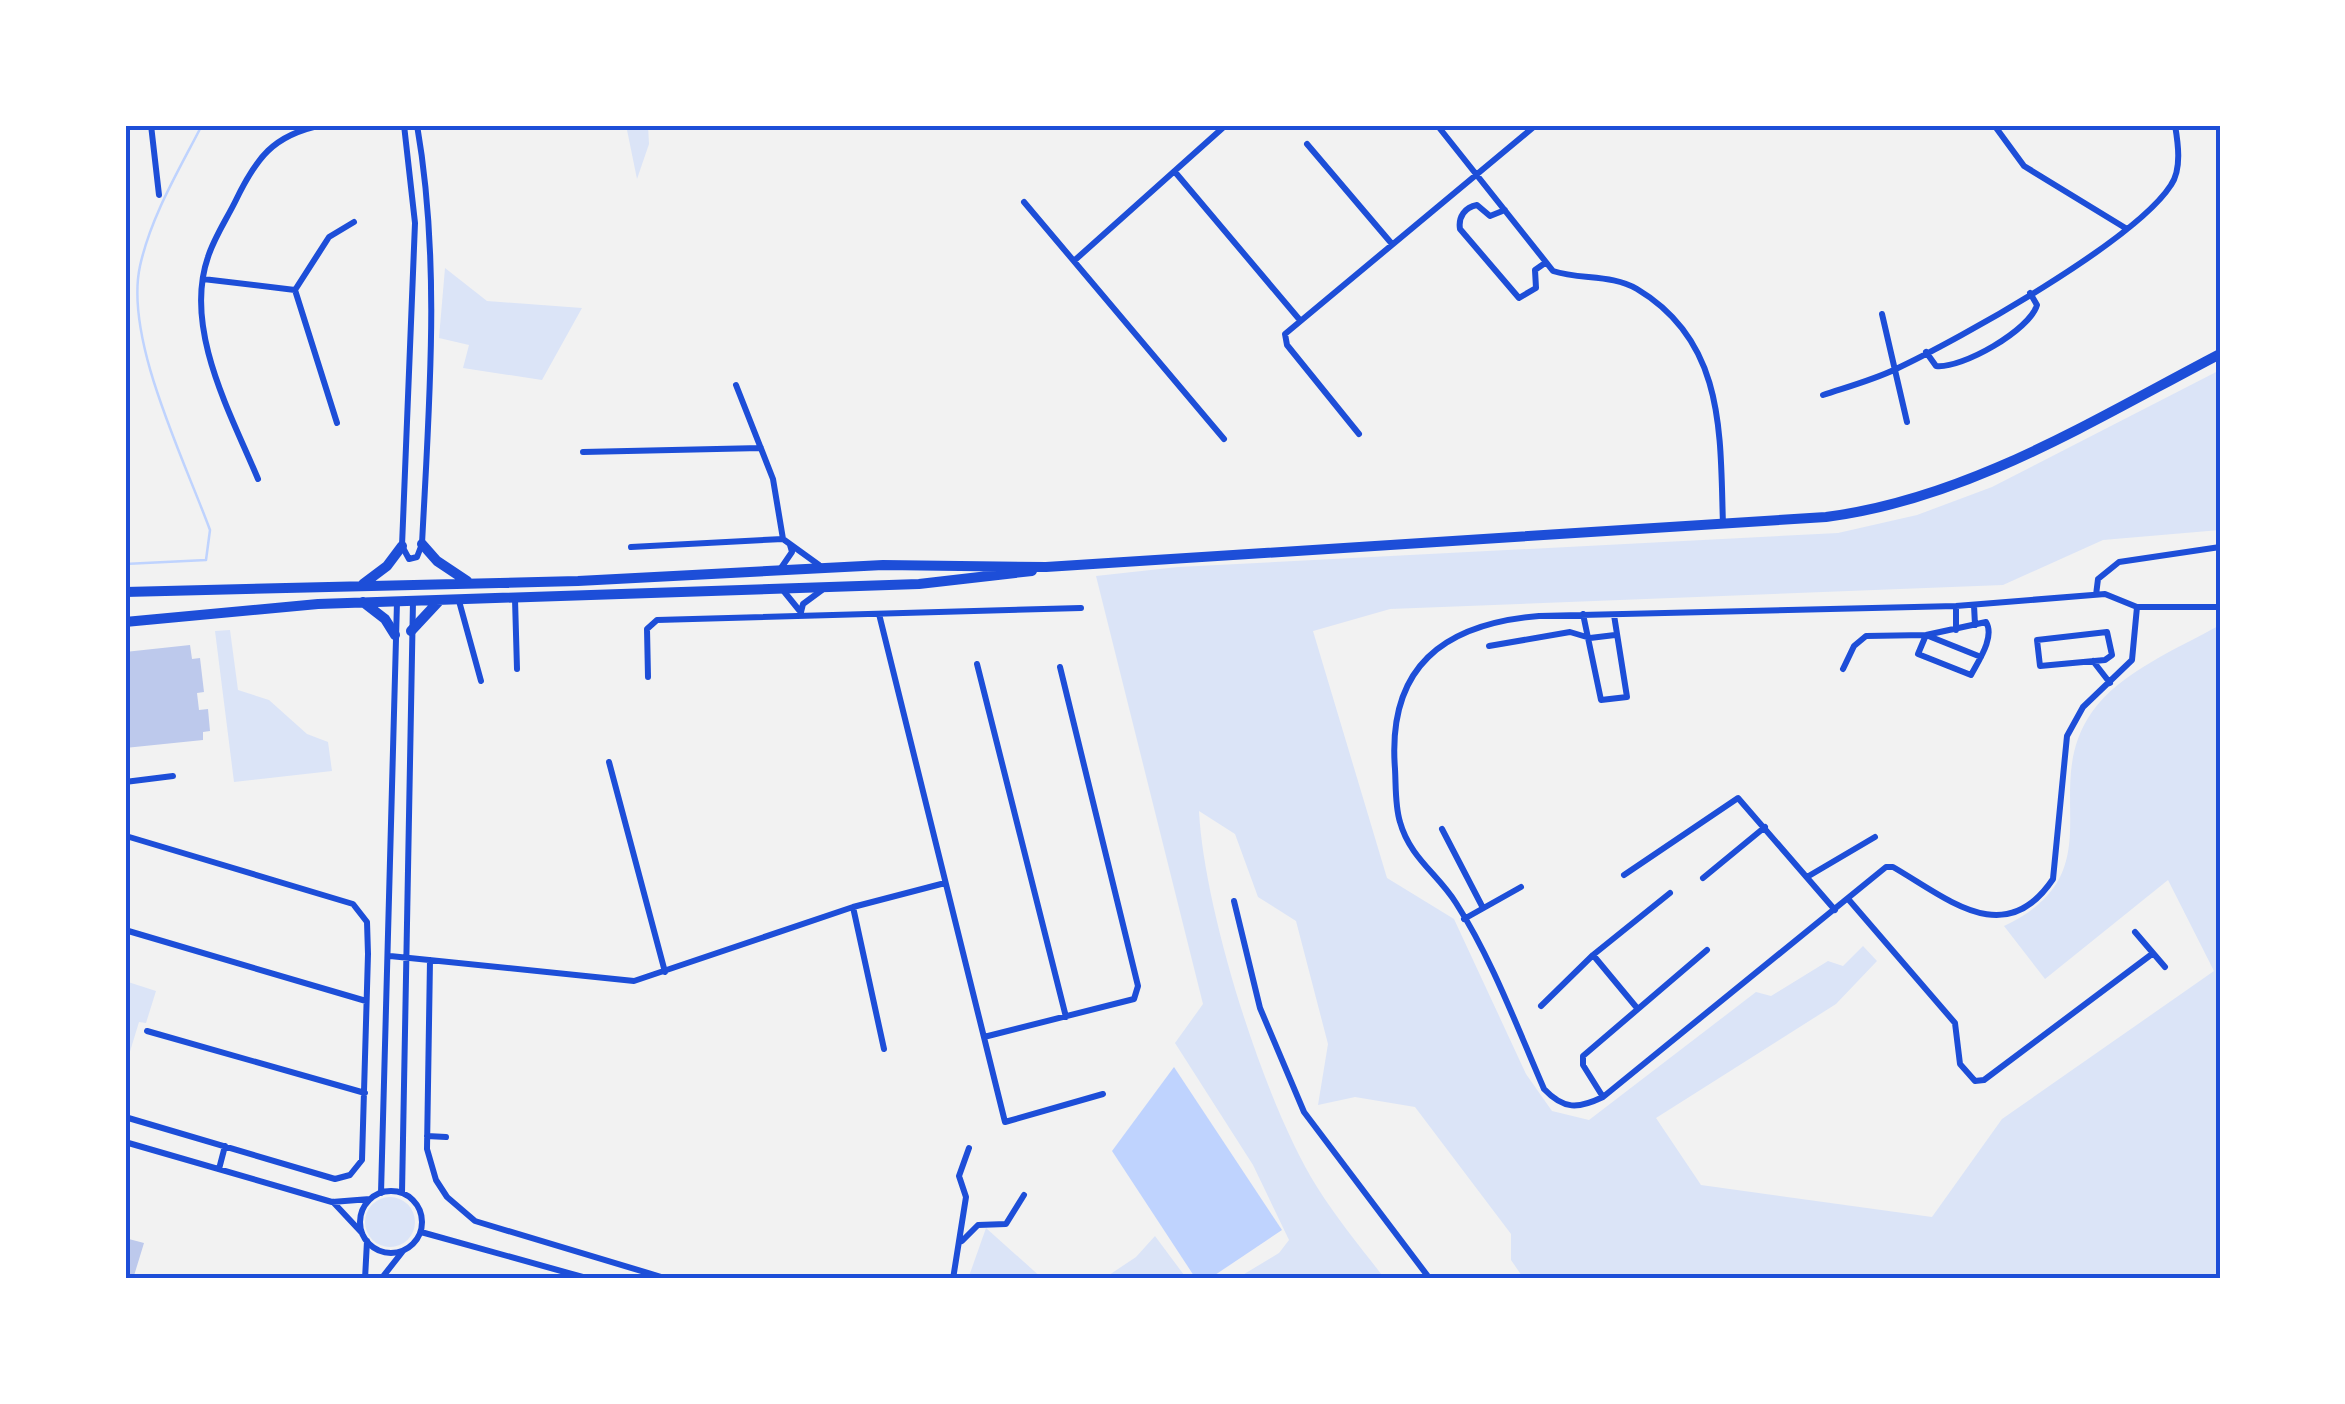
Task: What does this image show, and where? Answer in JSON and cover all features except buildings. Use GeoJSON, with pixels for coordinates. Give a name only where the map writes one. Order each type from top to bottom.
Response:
{"type":"FeatureCollection","features":[{"type":"Feature","properties":{"kind":"main road"},"geometry":{"type":"LineString","coordinates":[[125,622],[363,602],[828,587],[994,577],[1046,568],[1222,553],[1723,527],[1858,513],[1930,494],[1989,471],[2220,354]]}},
{"type":"Feature","properties":{"kind":"main road"},"geometry":{"type":"LineString","coordinates":[[422,544],[437,561],[470,582]]}},
{"type":"Feature","properties":{"kind":"main road"},"geometry":{"type":"LineString","coordinates":[[362,585],[387,566],[402,546]]}},
{"type":"Feature","properties":{"kind":"main road"},"geometry":{"type":"LineString","coordinates":[[125,592],[824,567],[1046,568]]}},
{"type":"Feature","properties":{"kind":"main road"},"geometry":{"type":"LineString","coordinates":[[411,631],[440,601]]}},
{"type":"Feature","properties":{"kind":"main road"},"geometry":{"type":"LineString","coordinates":[[363,602],[385,619],[395,635]]}},
{"type":"Feature","properties":{"kind":"street"},"geometry":{"type":"LineString","coordinates":[[151,125],[159,195]]}},
{"type":"Feature","properties":{"kind":"street"},"geometry":{"type":"LineString","coordinates":[[258,479],[208,350],[203,279],[207,258],[258,160],[288,134],[322,125]]}},
{"type":"Feature","properties":{"kind":"street"},"geometry":{"type":"LineString","coordinates":[[404,125],[416,223],[402,546],[405,556],[414,559],[422,544],[430,240],[418,125]]}},
{"type":"Feature","properties":{"kind":"street"},"geometry":{"type":"LineString","coordinates":[[1206,125],[1215,136]]}},
{"type":"Feature","properties":{"kind":"street"},"geometry":{"type":"LineString","coordinates":[[1075,260],[1226,125]]}},
{"type":"Feature","properties":{"kind":"street"},"geometry":{"type":"LineString","coordinates":[[1437,125],[1545,262],[1560,273],[1618,282],[1638,290],[1701,354],[1712,380],[1719,424],[1723,527]]}},
{"type":"Feature","properties":{"kind":"street"},"geometry":{"type":"LineString","coordinates":[[1359,434],[1287,344],[1285,334],[1526,129],[1536,125]]}},
{"type":"Feature","properties":{"kind":"street"},"geometry":{"type":"LineString","coordinates":[[1994,125],[2024,166],[2127,228]]}},
{"type":"Feature","properties":{"kind":"street"},"geometry":{"type":"LineString","coordinates":[[1824,395],[1895,370],[2030,294],[2127,228],[2171,186],[2177,172],[2175,125]]}},
{"type":"Feature","properties":{"kind":"street"},"geometry":{"type":"LineString","coordinates":[[1307,144],[1392,244]]}},
{"type":"Feature","properties":{"kind":"street"},"geometry":{"type":"LineString","coordinates":[[1175,172],[1299,319]]}},
{"type":"Feature","properties":{"kind":"street"},"geometry":{"type":"LineString","coordinates":[[1024,202],[1224,439]]}},
{"type":"Feature","properties":{"kind":"street"},"geometry":{"type":"LineString","coordinates":[[1504,210],[1490,216],[1477,205],[1471,206],[1461,217],[1460,229],[1518,298],[1536,288],[1536,270],[1545,262]]}},
{"type":"Feature","properties":{"kind":"street"},"geometry":{"type":"LineString","coordinates":[[337,423],[295,290],[319,250],[341,228],[354,222]]}},
{"type":"Feature","properties":{"kind":"street"},"geometry":{"type":"LineString","coordinates":[[203,279],[295,290]]}},
{"type":"Feature","properties":{"kind":"street"},"geometry":{"type":"LineString","coordinates":[[1926,352],[1936,366],[1945,367],[1994,345],[2034,317],[2037,305],[2030,294]]}},
{"type":"Feature","properties":{"kind":"street"},"geometry":{"type":"LineString","coordinates":[[1882,314],[1907,422]]}},
{"type":"Feature","properties":{"kind":"street"},"geometry":{"type":"LineString","coordinates":[[736,385],[773,479],[789,560],[778,570]]}},
{"type":"Feature","properties":{"kind":"street"},"geometry":{"type":"LineString","coordinates":[[583,452],[761,448]]}},
{"type":"Feature","properties":{"kind":"street"},"geometry":{"type":"LineString","coordinates":[[631,547],[786,542],[812,563],[824,567]]}},
{"type":"Feature","properties":{"kind":"street"},"geometry":{"type":"LineString","coordinates":[[2096,595],[2098,579],[2119,562],[2220,546]]}},
{"type":"Feature","properties":{"kind":"street"},"geometry":{"type":"LineString","coordinates":[[778,587],[789,594],[800,616]]}},
{"type":"Feature","properties":{"kind":"street"},"geometry":{"type":"LineString","coordinates":[[800,616],[803,604],[828,587]]}},
{"type":"Feature","properties":{"kind":"street"},"geometry":{"type":"LineString","coordinates":[[2137,607],[2132,660],[2082,707],[2068,736],[2052,880],[2040,898],[2010,914],[1975,915],[1894,866],[1879,872],[1603,1097],[1582,1106],[1568,1107],[1544,1088],[1464,918],[1451,896],[1418,861],[1401,826],[1392,736],[1397,710],[1423,666],[1457,634],[1499,619],[1956,606],[2096,595],[2137,607],[2220,607]]}},
{"type":"Feature","properties":{"kind":"street"},"geometry":{"type":"LineString","coordinates":[[515,599],[517,670]]}},
{"type":"Feature","properties":{"kind":"street"},"geometry":{"type":"LineString","coordinates":[[459,600],[481,681]]}},
{"type":"Feature","properties":{"kind":"street"},"geometry":{"type":"LineString","coordinates":[[381,1193],[397,601]]}},
{"type":"Feature","properties":{"kind":"street"},"geometry":{"type":"LineString","coordinates":[[402,1193],[413,601]]}},
{"type":"Feature","properties":{"kind":"street"},"geometry":{"type":"LineString","coordinates":[[1974,605],[1974,625]]}},
{"type":"Feature","properties":{"kind":"street"},"geometry":{"type":"LineString","coordinates":[[1956,606],[1956,630]]}},
{"type":"Feature","properties":{"kind":"street"},"geometry":{"type":"LineString","coordinates":[[648,677],[650,622],[1081,608]]}},
{"type":"Feature","properties":{"kind":"street"},"geometry":{"type":"LineString","coordinates":[[879,614],[1005,1122],[1103,1094]]}},
{"type":"Feature","properties":{"kind":"street"},"geometry":{"type":"LineString","coordinates":[[1583,614],[1601,700],[1628,697],[1614,615]]}},
{"type":"Feature","properties":{"kind":"street"},"geometry":{"type":"LineString","coordinates":[[1843,668],[1854,646],[1866,636],[1926,635],[1986,622],[1990,628],[1971,675],[1918,654],[1926,635]]}},
{"type":"Feature","properties":{"kind":"street"},"geometry":{"type":"LineString","coordinates":[[1489,646],[1570,632],[1590,638],[1615,635]]}},
{"type":"Feature","properties":{"kind":"street"},"geometry":{"type":"LineString","coordinates":[[2107,632],[2112,654],[2093,661],[2040,666],[2037,640],[2107,632]]}},
{"type":"Feature","properties":{"kind":"street"},"geometry":{"type":"LineString","coordinates":[[1926,635],[1981,657]]}},
{"type":"Feature","properties":{"kind":"street"},"geometry":{"type":"LineString","coordinates":[[2093,661],[2110,683]]}},
{"type":"Feature","properties":{"kind":"street"},"geometry":{"type":"LineString","coordinates":[[977,664],[1066,1016]]}},
{"type":"Feature","properties":{"kind":"street"},"geometry":{"type":"LineString","coordinates":[[984,1037],[1134,999],[1138,986],[1060,667]]}},
{"type":"Feature","properties":{"kind":"street"},"geometry":{"type":"LineString","coordinates":[[609,762],[665,972]]}},
{"type":"Feature","properties":{"kind":"street"},"geometry":{"type":"LineString","coordinates":[[125,782],[172,776]]}},
{"type":"Feature","properties":{"kind":"street"},"geometry":{"type":"LineString","coordinates":[[1624,876],[1734,798],[1743,801],[1835,910]]}},
{"type":"Feature","properties":{"kind":"street"},"geometry":{"type":"LineString","coordinates":[[1703,878],[1765,827]]}},
{"type":"Feature","properties":{"kind":"street"},"geometry":{"type":"LineString","coordinates":[[1442,830],[1483,908]]}},
{"type":"Feature","properties":{"kind":"street"},"geometry":{"type":"LineString","coordinates":[[125,1117],[343,1178],[357,1170],[362,1160],[365,1093],[367,922],[353,904],[126,836]]}},
{"type":"Feature","properties":{"kind":"street"},"geometry":{"type":"LineString","coordinates":[[1807,876],[1875,837]]}},
{"type":"Feature","properties":{"kind":"street"},"geometry":{"type":"LineString","coordinates":[[390,956],[634,981],[854,907],[945,884]]}},
{"type":"Feature","properties":{"kind":"street"},"geometry":{"type":"LineString","coordinates":[[1464,918],[1521,888]]}},
{"type":"Feature","properties":{"kind":"street"},"geometry":{"type":"LineString","coordinates":[[1542,1006],[1593,956],[1670,893]]}},
{"type":"Feature","properties":{"kind":"street"},"geometry":{"type":"LineString","coordinates":[[1848,900],[1955,1024],[1960,1064],[1975,1081],[1984,1080],[2152,954]]}},
{"type":"Feature","properties":{"kind":"street"},"geometry":{"type":"LineString","coordinates":[[1234,901],[1260,1008],[1304,1112],[1430,1279]]}},
{"type":"Feature","properties":{"kind":"street"},"geometry":{"type":"LineString","coordinates":[[854,907],[884,1049]]}},
{"type":"Feature","properties":{"kind":"street"},"geometry":{"type":"LineString","coordinates":[[125,930],[366,1000]]}},
{"type":"Feature","properties":{"kind":"street"},"geometry":{"type":"LineString","coordinates":[[2135,932],[2164,967]]}},
{"type":"Feature","properties":{"kind":"street"},"geometry":{"type":"LineString","coordinates":[[1603,1097],[1582,1059],[1707,950]]}},
{"type":"Feature","properties":{"kind":"street"},"geometry":{"type":"LineString","coordinates":[[1593,956],[1637,1008]]}},
{"type":"Feature","properties":{"kind":"street"},"geometry":{"type":"LineString","coordinates":[[430,960],[427,1136],[436,1180],[448,1197],[474,1221],[668,1279]]}},
{"type":"Feature","properties":{"kind":"street"},"geometry":{"type":"LineString","coordinates":[[147,1030],[365,1093]]}},
{"type":"Feature","properties":{"kind":"street"},"geometry":{"type":"LineString","coordinates":[[427,1136],[446,1137]]}},
{"type":"Feature","properties":{"kind":"street"},"geometry":{"type":"LineString","coordinates":[[125,1142],[332,1202],[402,1193],[417,1204],[421,1232]]}},
{"type":"Feature","properties":{"kind":"street"},"geometry":{"type":"LineString","coordinates":[[219,1170],[224,1146]]}},
{"type":"Feature","properties":{"kind":"street"},"geometry":{"type":"LineString","coordinates":[[954,1279],[966,1197],[958,1176],[969,1148]]}},
{"type":"Feature","properties":{"kind":"street"},"geometry":{"type":"LineString","coordinates":[[962,1242],[978,1225],[1006,1224],[1024,1196]]}},
{"type":"Feature","properties":{"kind":"street"},"geometry":{"type":"LineString","coordinates":[[365,1279],[361,1215],[370,1199]]}},
{"type":"Feature","properties":{"kind":"street"},"geometry":{"type":"LineString","coordinates":[[332,1202],[384,1252],[404,1250]]}},
{"type":"Feature","properties":{"kind":"street"},"geometry":{"type":"LineString","coordinates":[[381,1279],[421,1232]]}},
{"type":"Feature","properties":{"kind":"street"},"geometry":{"type":"LineString","coordinates":[[421,1232],[590,1279]]}},
{"type":"Feature","properties":{"kind":"shaded area"},"geometry":{"type":"Polygon","coordinates":[[[626,125],[648,125],[649,144],[637,179],[626,125]]]}},
{"type":"Feature","properties":{"kind":"shaded area"},"geometry":{"type":"Polygon","coordinates":[[[445,268],[487,301],[582,308],[542,380],[463,368],[469,345],[439,338],[445,268]]]}},
{"type":"Feature","properties":{"kind":"shaded area"},"geometry":{"type":"Polygon","coordinates":[[[2220,370],[2220,530],[2103,540],[2003,585],[1390,609],[1313,631],[1387,878],[1454,919],[1526,1074],[1552,1111],[1589,1120],[1756,992],[1771,996],[1828,961],[1843,966],[1863,946],[1877,961],[1836,1004],[1656,1118],[1701,1185],[1932,1217],[2002,1119],[2214,971],[2168,880],[2045,979],[2004,926],[2038,904],[2058,881],[2067,855],[2071,771],[2077,741],[2092,712],[2134,673],[2220,625],[2220,1279],[1524,1279],[1511,1260],[1511,1234],[1415,1107],[1355,1097],[1318,1105],[1328,1044],[1296,921],[1258,897],[1235,834],[1199,811],[1203,852],[1225,951],[1277,1107],[1317,1187],[1385,1279],[1236,1279],[1279,1253],[1289,1240],[1253,1165],[1175,1043],[1203,1004],[1096,576],[1178,567],[1838,533],[1917,515],[1992,487],[2220,370]]]}},
{"type":"Feature","properties":{"kind":"shaded area"},"geometry":{"type":"Polygon","coordinates":[[[230,630],[238,690],[269,700],[307,734],[328,742],[332,771],[234,782],[215,631],[230,630]]]}},
{"type":"Feature","properties":{"kind":"shaded area"},"geometry":{"type":"Polygon","coordinates":[[[125,981],[156,991],[146,1023],[139,1022],[125,1068],[125,981]]]}},
{"type":"Feature","properties":{"kind":"shaded area"},"geometry":{"type":"Polygon","coordinates":[[[390,1197],[408,1204],[415,1222],[408,1240],[390,1247],[372,1240],[365,1222],[372,1204],[390,1197]]]}},
{"type":"Feature","properties":{"kind":"shaded area"},"geometry":{"type":"Polygon","coordinates":[[[986,1228],[1043,1279],[968,1279],[986,1228]]]}},
{"type":"Feature","properties":{"kind":"shaded area"},"geometry":{"type":"Polygon","coordinates":[[[1155,1236],[1187,1279],[1103,1279],[1136,1257],[1155,1236]]]}},
{"type":"Feature","properties":{"kind":"water"},"geometry":{"type":"Polygon","coordinates":[[[1174,1067],[1282,1230],[1209,1279],[1196,1279],[1112,1151],[1174,1067]]]}},
{"type":"Feature","properties":{"kind":"waterway"},"geometry":{"type":"LineString","coordinates":[[125,564],[206,560],[210,530],[159,399],[148,363],[137,295],[140,266],[151,229],[202,125]]}}]}
